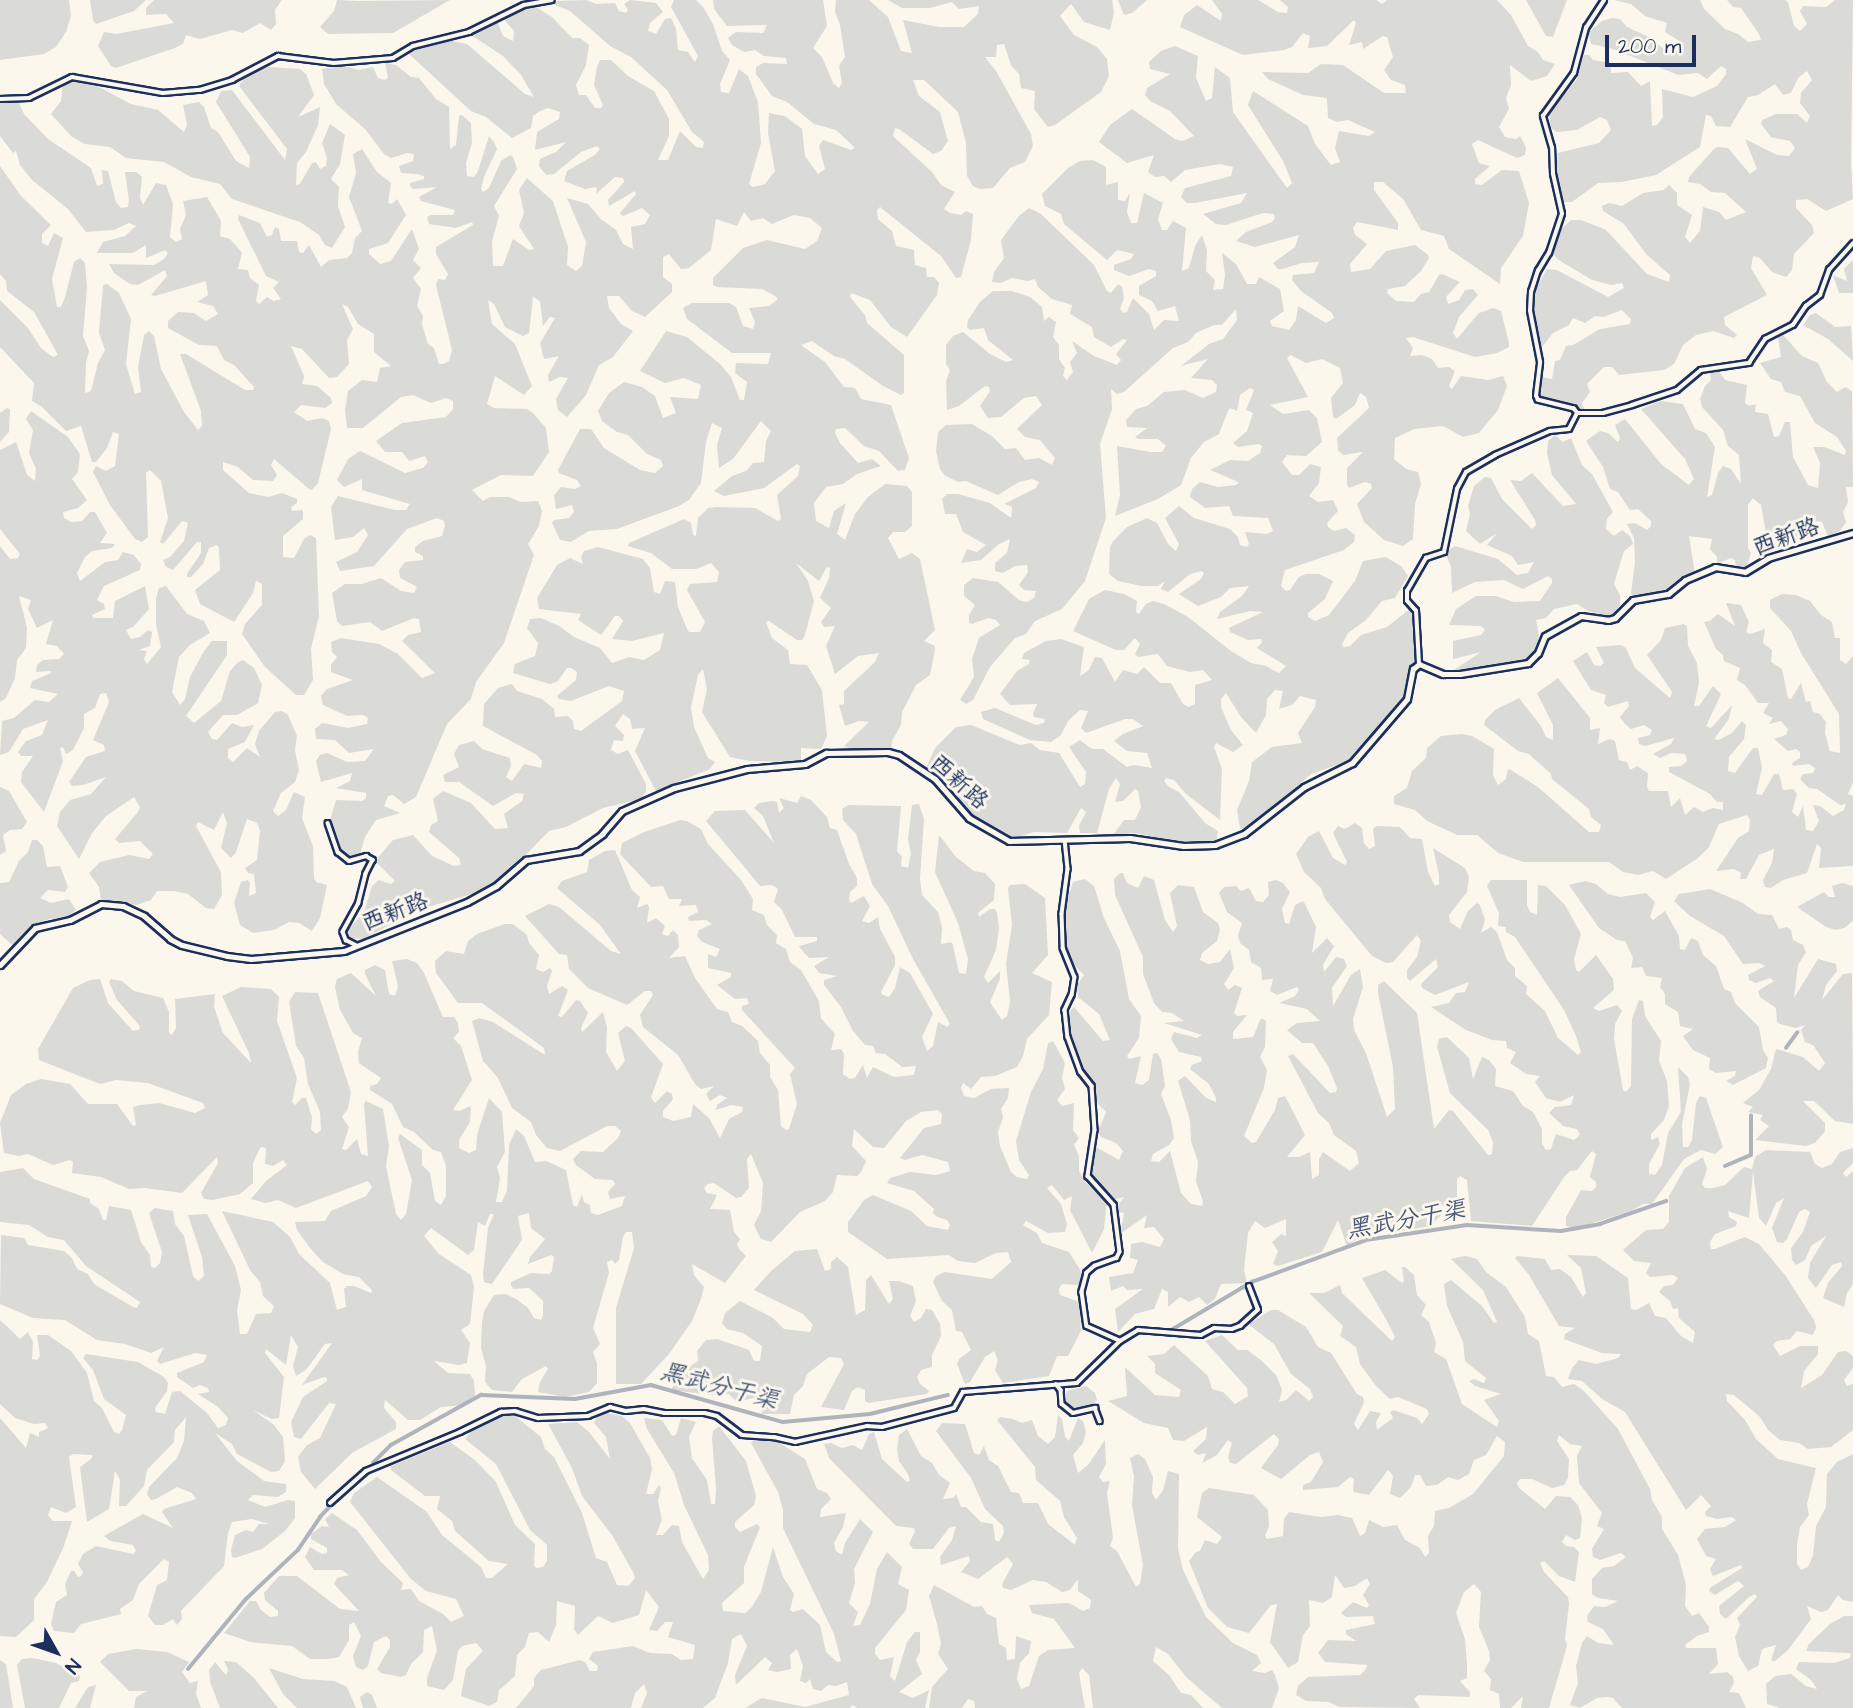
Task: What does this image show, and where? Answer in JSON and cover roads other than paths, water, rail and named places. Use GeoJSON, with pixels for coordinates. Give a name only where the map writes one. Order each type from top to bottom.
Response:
{"type":"FeatureCollection","features":[{"type":"Feature","properties":{"kind":"street"},"geometry":{"type":"LineString","coordinates":[[0,99],[29,98],[72,77],[163,93],[200,90],[232,80],[278,56],[334,63],[393,58],[413,46],[469,32],[524,5],[552,0]]}},
{"type":"Feature","properties":{"kind":"street"},"geometry":{"type":"LineString","coordinates":[[1604,0],[1586,28],[1574,73],[1543,116],[1552,148],[1553,174],[1562,214],[1549,253],[1538,271],[1531,292],[1530,311],[1540,362],[1536,396],[1538,400],[1574,409],[1577,413],[1602,413],[1677,390],[1701,370],[1749,363],[1765,339],[1793,325],[1811,301],[1820,295],[1829,270],[1853,243]]}},
{"type":"Feature","properties":{"kind":"street"},"geometry":{"type":"LineString","coordinates":[[1419,664],[1416,611],[1407,601],[1407,591],[1426,558],[1444,552],[1460,480],[1473,467],[1495,455],[1550,431],[1569,429],[1577,413]]}},
{"type":"Feature","properties":{"kind":"street","name":"西新路"},"geometry":{"type":"LineString","coordinates":[[0,965],[35,928],[70,920],[101,904],[123,906],[144,916],[170,939],[182,945],[228,956],[251,959],[330,953],[467,902],[496,886],[526,860],[579,851],[602,835],[622,811],[674,788],[747,769],[805,764],[826,752],[899,755],[934,779],[969,818],[1009,841],[1064,838],[1146,839],[1184,846],[1206,846],[1244,834],[1304,787],[1352,763],[1407,699],[1413,669],[1419,664],[1443,674],[1460,674],[1528,663],[1538,653],[1545,636],[1581,616],[1600,620],[1615,618],[1633,600],[1668,594],[1685,580],[1715,567],[1745,572],[1768,558],[1853,533]]}},
{"type":"Feature","properties":{"kind":"street"},"geometry":{"type":"LineString","coordinates":[[328,823],[338,852],[349,861],[366,856],[373,860],[366,874],[359,903],[343,932],[346,940],[356,945]]}},
{"type":"Feature","properties":{"kind":"street"},"geometry":{"type":"LineString","coordinates":[[1064,838],[1068,869],[1062,914],[1063,948],[1074,977],[1072,995],[1065,1010],[1068,1037],[1081,1072],[1092,1086],[1095,1130],[1088,1176],[1114,1205],[1121,1252],[1117,1258],[1095,1266],[1087,1273],[1082,1292],[1087,1326],[1120,1341]]}},
{"type":"Feature","properties":{"kind":"street"},"geometry":{"type":"LineString","coordinates":[[330,1503],[366,1471],[501,1412],[515,1411],[538,1418],[588,1416],[610,1407],[626,1411],[644,1409],[664,1413],[705,1413],[717,1416],[742,1435],[774,1437],[795,1442],[867,1426],[882,1427],[954,1408],[963,1392],[1067,1383],[1084,1379],[1120,1341],[1138,1330],[1201,1335],[1214,1328],[1232,1329],[1240,1326],[1258,1310],[1249,1287]]}},
{"type":"Feature","properties":{"kind":"street"},"geometry":{"type":"LineString","coordinates":[[1054,1383],[1061,1390],[1062,1404],[1073,1413],[1095,1408],[1100,1421]]}},
{"type":"Feature","properties":{"kind":"street"},"geometry":{"type":"LineString","coordinates":[[1061,1390],[1067,1383]]}},
{"type":"Feature","properties":{"kind":"waterway","name":"黑武分干渠"},"geometry":{"type":"LineString","coordinates":[[1786,1048],[1797,1033]]}},
{"type":"Feature","properties":{"kind":"waterway","name":"黑武分干渠"},"geometry":{"type":"LineString","coordinates":[[1725,1166],[1751,1155],[1751,1116]]}},
{"type":"Feature","properties":{"kind":"waterway","name":"黑武分干渠"},"geometry":{"type":"LineString","coordinates":[[1168,1332],[1252,1282],[1366,1240],[1467,1225],[1561,1231],[1600,1224],[1666,1201]]}},
{"type":"Feature","properties":{"kind":"waterway","name":"黑武分干渠"},"geometry":{"type":"LineString","coordinates":[[373,1463],[391,1445],[481,1395],[575,1399],[651,1385],[783,1422],[870,1414],[948,1395]]}},
{"type":"Feature","properties":{"kind":"waterway","name":"黑武分干渠"},"geometry":{"type":"LineString","coordinates":[[188,1669],[246,1599],[298,1550],[320,1517],[341,1495]]}}]}
